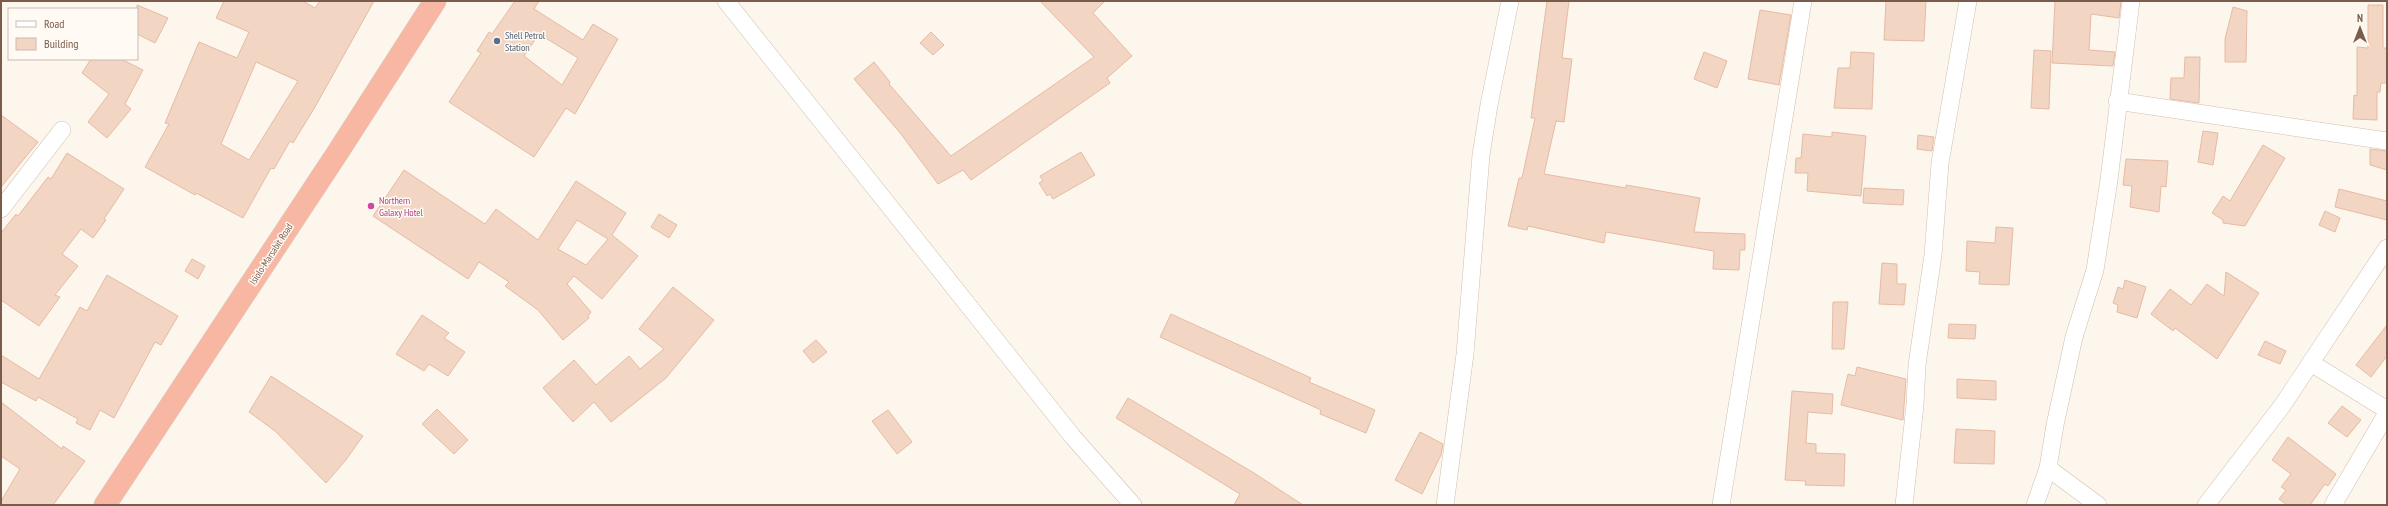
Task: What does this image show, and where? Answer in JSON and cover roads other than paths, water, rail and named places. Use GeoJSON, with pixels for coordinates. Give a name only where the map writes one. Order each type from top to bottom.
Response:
{"type":"FeatureCollection","features":[{"type":"Feature","properties":{"kind":"highway","name":"Isiolo-Marsabit Road"},"geometry":{"type":"LineString","coordinates":[[105,505],[338,152],[435,1]]}},
{"type":"Feature","properties":{"kind":"street"},"geometry":{"type":"LineString","coordinates":[[726,1],[1073,436],[1133,505]]}},
{"type":"Feature","properties":{"kind":"street"},"geometry":{"type":"LineString","coordinates":[[1445,505],[1465,354],[1482,155],[1489,105],[1510,1]]}},
{"type":"Feature","properties":{"kind":"street"},"geometry":{"type":"LineString","coordinates":[[1721,505],[1803,1]]}},
{"type":"Feature","properties":{"kind":"street"},"geometry":{"type":"LineString","coordinates":[[1904,505],[1918,365],[1933,255],[1940,163],[1968,1]]}},
{"type":"Feature","properties":{"kind":"street"},"geometry":{"type":"LineString","coordinates":[[2035,505],[2048,468],[2055,426],[2074,337],[2095,270],[2109,180],[2117,101],[2131,1]]}},
{"type":"Feature","properties":{"kind":"street"},"geometry":{"type":"LineString","coordinates":[[2117,101],[2387,141]]}},
{"type":"Feature","properties":{"kind":"street"},"geometry":{"type":"LineString","coordinates":[[1,210],[62,130]]}},
{"type":"Feature","properties":{"kind":"street"},"geometry":{"type":"LineString","coordinates":[[2206,505],[2282,406],[2387,248]]}},
{"type":"Feature","properties":{"kind":"street"},"geometry":{"type":"LineString","coordinates":[[2312,363],[2387,410]]}},
{"type":"Feature","properties":{"kind":"street"},"geometry":{"type":"LineString","coordinates":[[2333,505],[2387,413]]}},
{"type":"Feature","properties":{"kind":"street"},"geometry":{"type":"LineString","coordinates":[[2048,468],[2098,505]]}},
{"type":"Feature","properties":{"kind":"place","name":"Shell Petrol Station"},"geometry":{"type":"Point","coordinates":[497,41]}},
{"type":"Feature","properties":{"kind":"place","name":"Northern Galaxy Hotel"},"geometry":{"type":"Point","coordinates":[371,206]}}]}
